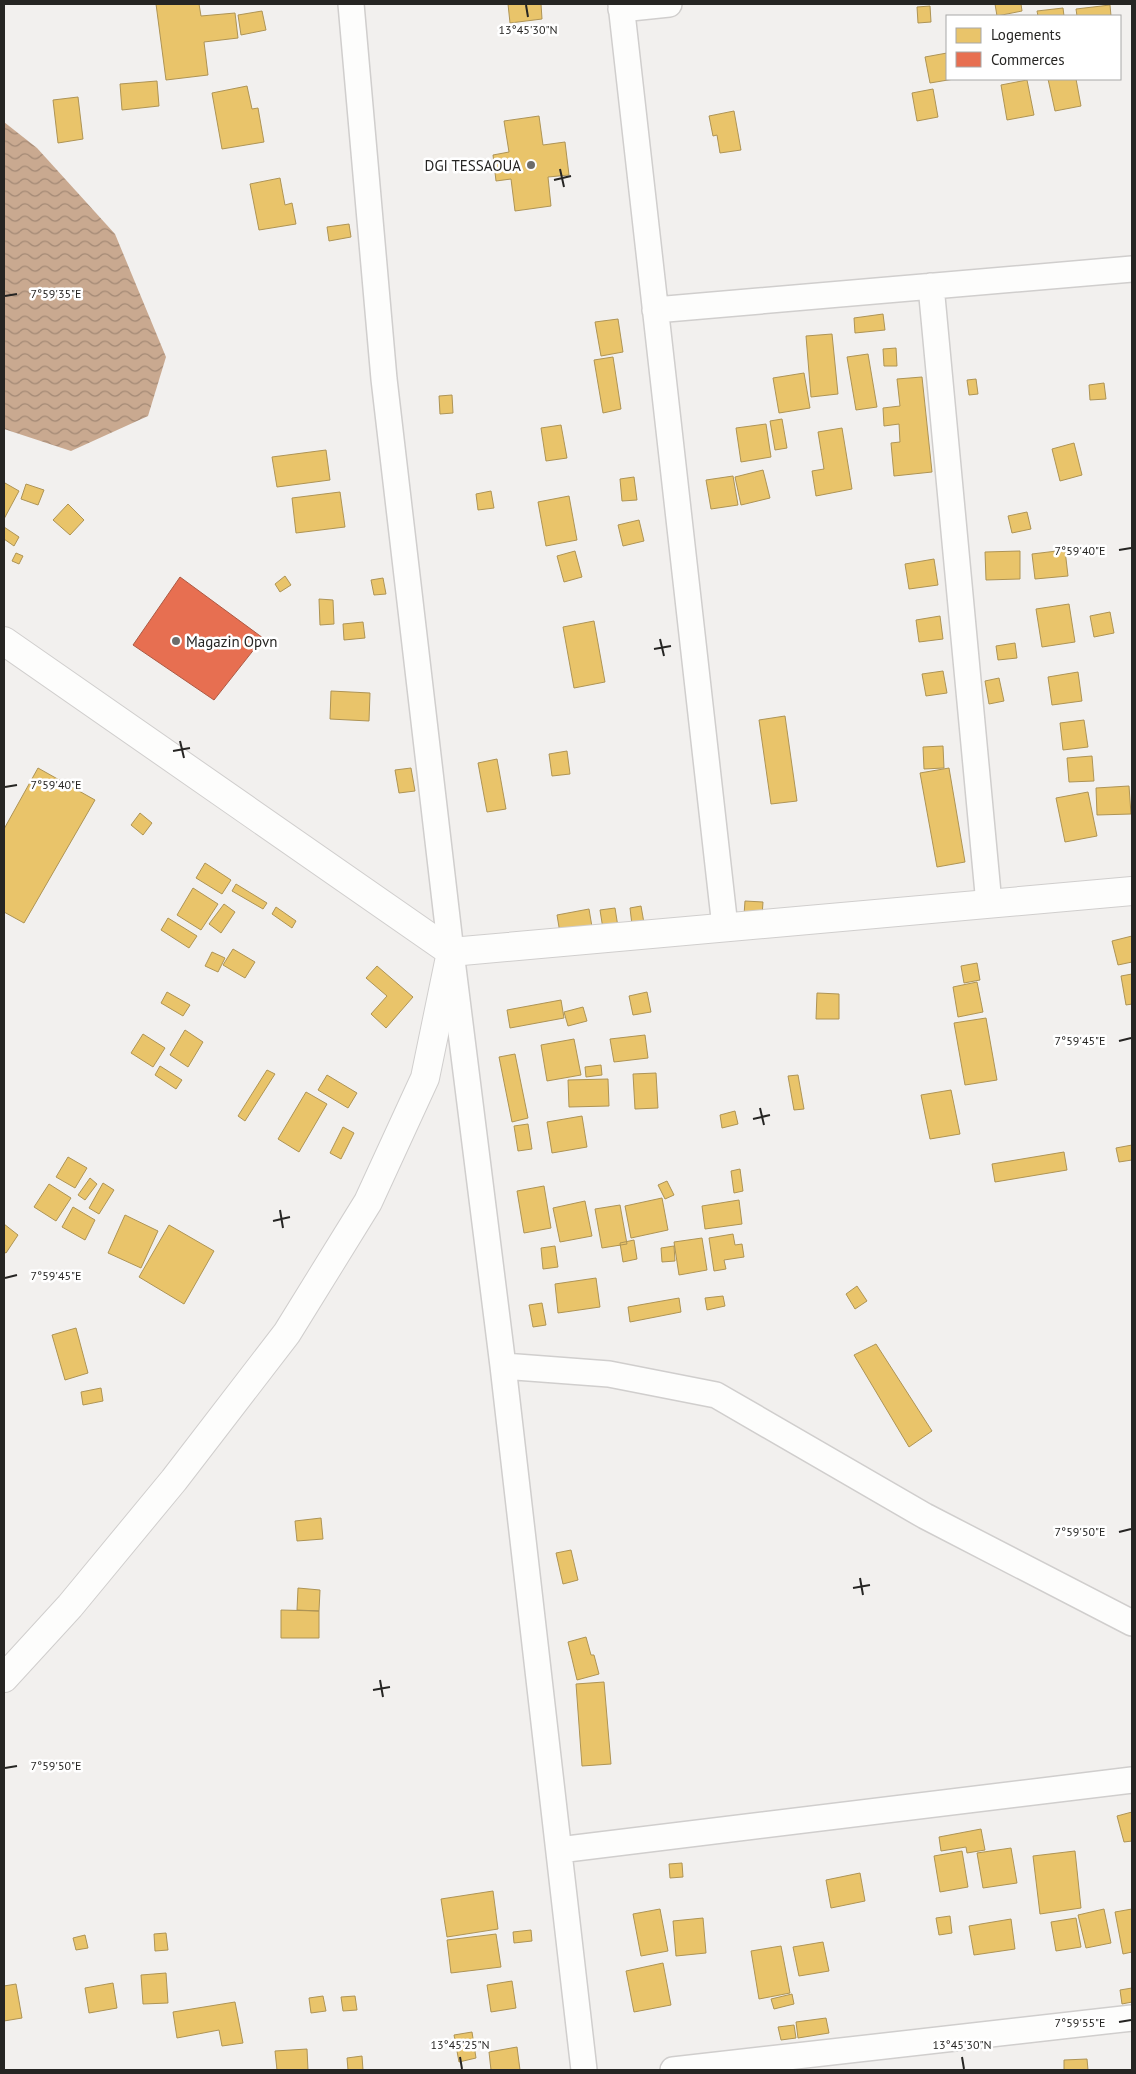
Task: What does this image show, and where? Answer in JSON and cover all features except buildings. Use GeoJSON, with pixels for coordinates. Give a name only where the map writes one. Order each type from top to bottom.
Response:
{"type":"FeatureCollection","features":[{"type":"Feature","properties":{"kind":"street"},"geometry":{"type":"LineString","coordinates":[[351,4],[384,378],[451,952],[504,1366],[584,2070]]}},
{"type":"Feature","properties":{"kind":"street"},"geometry":{"type":"LineString","coordinates":[[669,4],[621,6],[725,928]]}},
{"type":"Feature","properties":{"kind":"street"},"geometry":{"type":"LineString","coordinates":[[655,310],[1132,269]]}},
{"type":"Feature","properties":{"kind":"street"},"geometry":{"type":"LineString","coordinates":[[931,286],[988,904]]}},
{"type":"Feature","properties":{"kind":"street"},"geometry":{"type":"LineString","coordinates":[[4,641],[451,952],[1132,891]]}},
{"type":"Feature","properties":{"kind":"street"},"geometry":{"type":"LineString","coordinates":[[4,1678],[70,1606],[174,1480],[287,1333],[368,1202],[425,1078],[451,952]]}},
{"type":"Feature","properties":{"kind":"street"},"geometry":{"type":"LineString","coordinates":[[504,1366],[609,1374],[716,1395],[924,1516],[1132,1623]]}},
{"type":"Feature","properties":{"kind":"street"},"geometry":{"type":"LineString","coordinates":[[559,1850],[1132,1780]]}},
{"type":"Feature","properties":{"kind":"street"},"geometry":{"type":"LineString","coordinates":[[673,2070],[1132,2018]]}},
{"type":"Feature","properties":{"kind":"water"},"geometry":{"type":"Polygon","coordinates":[[[4,122],[37,148],[115,234],[166,357],[148,416],[71,451],[4,429],[4,122]]]}},
{"type":"Feature","properties":{"kind":"place","name":"DGI TESSAOUA"},"geometry":{"type":"Point","coordinates":[531,165]}},
{"type":"Feature","properties":{"kind":"place","name":"Magazin Opvn"},"geometry":{"type":"Point","coordinates":[176,641]}}]}
